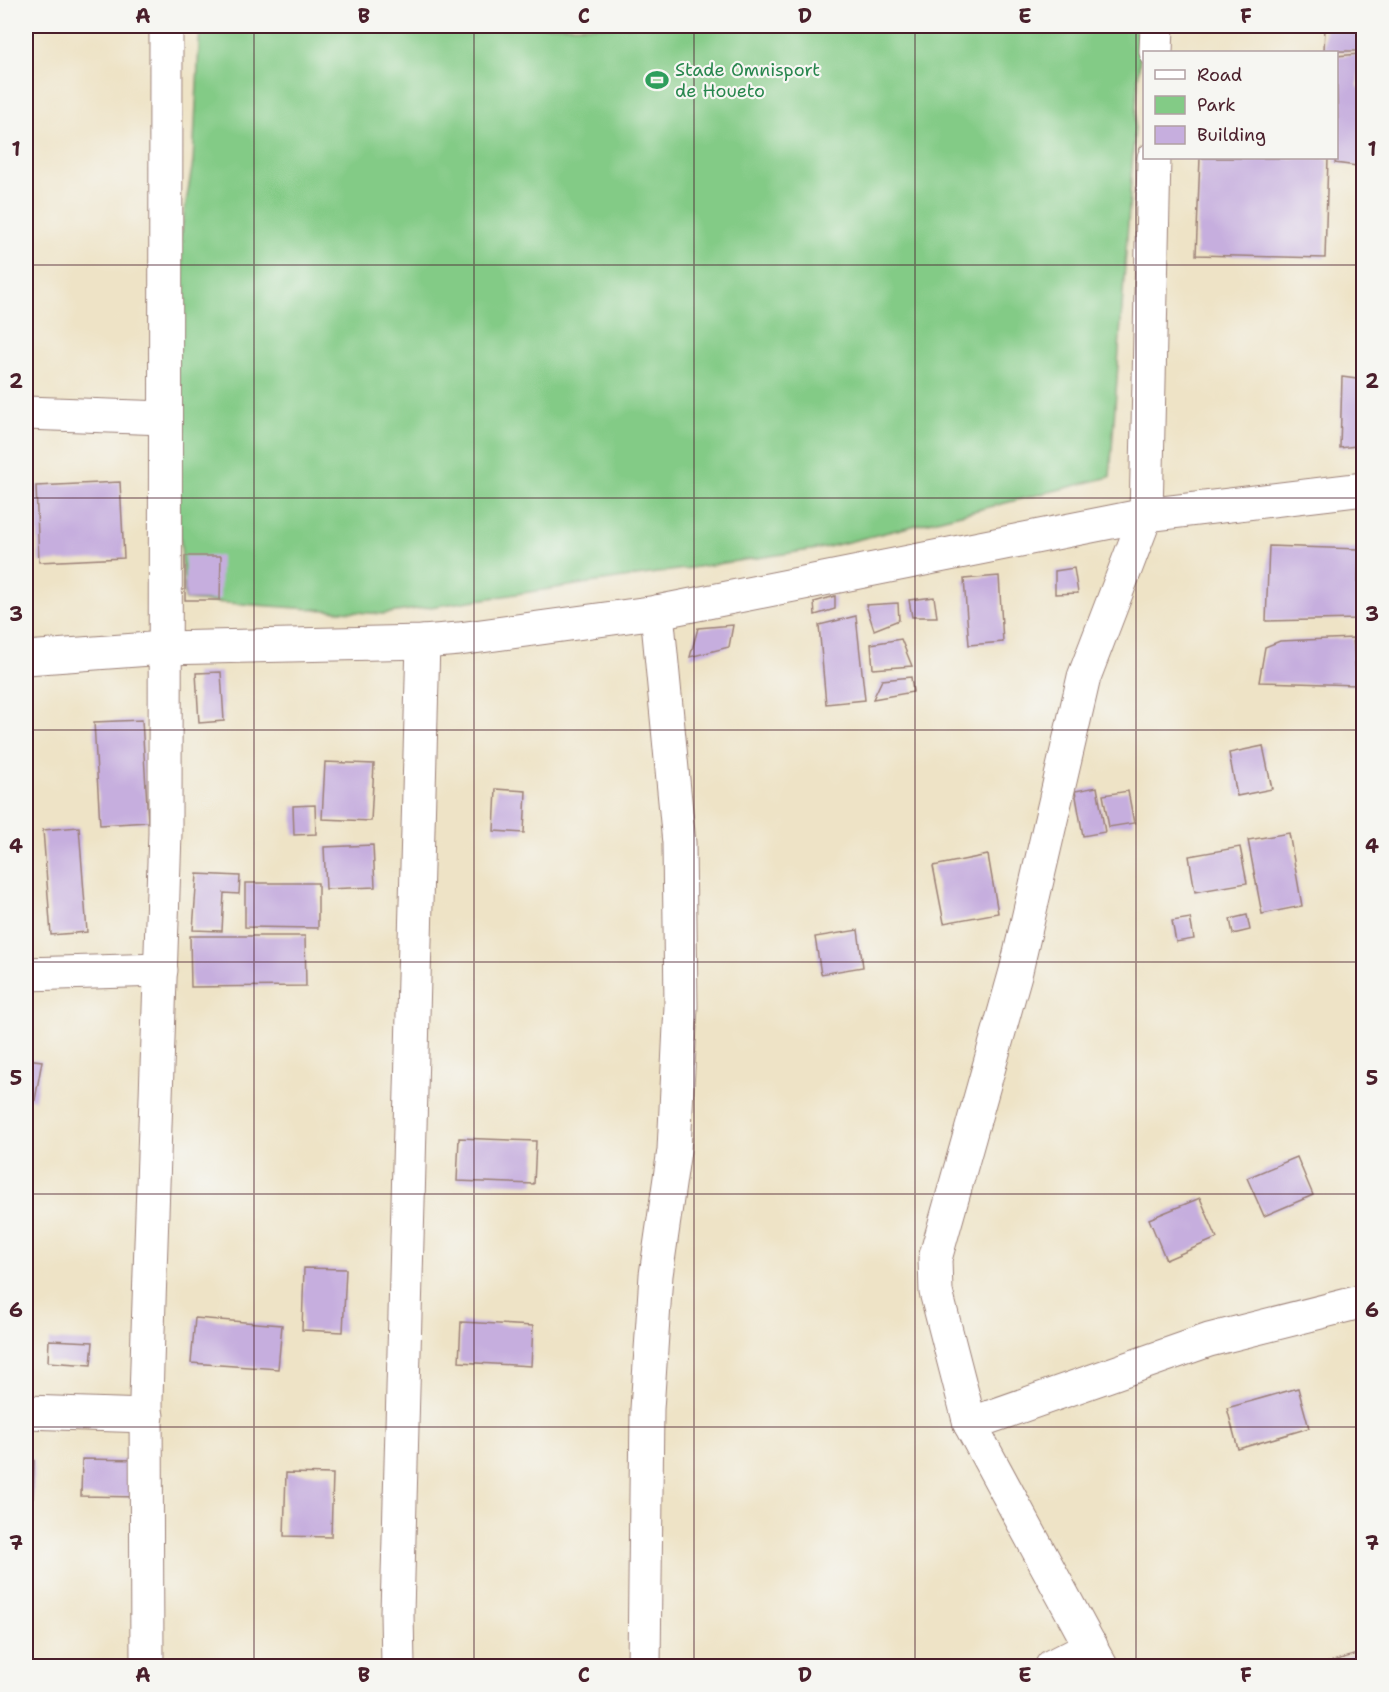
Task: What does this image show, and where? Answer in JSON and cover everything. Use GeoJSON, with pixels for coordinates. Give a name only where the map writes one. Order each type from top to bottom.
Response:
{"type":"FeatureCollection","features":[{"type":"Feature","properties":{"kind":"street"},"geometry":{"type":"LineString","coordinates":[[147,1666],[148,1331],[165,833],[166,26]]}},
{"type":"Feature","properties":{"kind":"street"},"geometry":{"type":"LineString","coordinates":[[1156,51],[1157,26]]}},
{"type":"Feature","properties":{"kind":"street"},"geometry":{"type":"LineString","coordinates":[[1052,1666],[1096,1656],[970,1425],[936,1292],[935,1259],[1016,971],[1083,677],[1146,515],[1154,159]]}},
{"type":"Feature","properties":{"kind":"street"},"geometry":{"type":"LineString","coordinates":[[26,413],[165,418]]}},
{"type":"Feature","properties":{"kind":"street"},"geometry":{"type":"LineString","coordinates":[[26,658],[164,648],[423,642],[459,639],[657,612],[1146,515],[1364,489]]}},
{"type":"Feature","properties":{"kind":"street"},"geometry":{"type":"LineString","coordinates":[[644,1666],[647,1409],[656,1275],[674,1150],[681,1006],[679,843],[657,612]]}},
{"type":"Feature","properties":{"kind":"street"},"geometry":{"type":"LineString","coordinates":[[398,1666],[397,1612],[423,642]]}},
{"type":"Feature","properties":{"kind":"street"},"geometry":{"type":"LineString","coordinates":[[26,974],[161,970]]}},
{"type":"Feature","properties":{"kind":"street"},"geometry":{"type":"LineString","coordinates":[[970,1425],[1209,1340],[1364,1301]]}},
{"type":"Feature","properties":{"kind":"street"},"geometry":{"type":"LineString","coordinates":[[26,1412],[147,1416]]}},
{"type":"Feature","properties":{"kind":"green space"},"geometry":{"type":"Polygon","coordinates":[[[200,26],[1142,26],[1110,477],[824,548],[383,614],[185,600],[172,425],[160,354],[193,162],[200,26]]]}},
{"type":"Feature","properties":{"kind":"building"},"geometry":{"type":"Polygon","coordinates":[[[1325,27],[1364,27],[1364,51],[1324,51],[1325,27]]]}},
{"type":"Feature","properties":{"kind":"building"},"geometry":{"type":"Polygon","coordinates":[[[1359,54],[1358,87],[1364,89],[1364,167],[1335,163],[1335,159],[1338,159],[1338,56],[1359,54]]]}},
{"type":"Feature","properties":{"kind":"building"},"geometry":{"type":"Polygon","coordinates":[[[1200,159],[1328,159],[1325,258],[1196,255],[1200,159]]]}},
{"type":"Feature","properties":{"kind":"building"},"geometry":{"type":"Polygon","coordinates":[[[1342,377],[1364,380],[1364,445],[1340,448],[1342,377]]]}},
{"type":"Feature","properties":{"kind":"building"},"geometry":{"type":"Polygon","coordinates":[[[120,482],[124,558],[39,562],[36,486],[120,482]]]}},
{"type":"Feature","properties":{"kind":"building"},"geometry":{"type":"Polygon","coordinates":[[[1269,546],[1359,549],[1357,619],[1266,621],[1269,546]]]}},
{"type":"Feature","properties":{"kind":"building"},"geometry":{"type":"Polygon","coordinates":[[[185,556],[221,556],[220,600],[185,600],[185,556]]]}},
{"type":"Feature","properties":{"kind":"building"},"geometry":{"type":"Polygon","coordinates":[[[1074,568],[1078,593],[1055,594],[1055,571],[1074,568]]]}},
{"type":"Feature","properties":{"kind":"building"},"geometry":{"type":"Polygon","coordinates":[[[999,576],[1003,642],[969,645],[964,579],[999,576]]]}},
{"type":"Feature","properties":{"kind":"building"},"geometry":{"type":"Polygon","coordinates":[[[835,596],[835,609],[815,615],[814,602],[835,596]]]}},
{"type":"Feature","properties":{"kind":"building"},"geometry":{"type":"Polygon","coordinates":[[[934,597],[937,617],[912,617],[909,600],[934,597]]]}},
{"type":"Feature","properties":{"kind":"building"},"geometry":{"type":"Polygon","coordinates":[[[898,603],[899,620],[874,630],[866,605],[898,603]]]}},
{"type":"Feature","properties":{"kind":"building"},"geometry":{"type":"Polygon","coordinates":[[[856,616],[865,700],[826,704],[819,625],[856,616]]]}},
{"type":"Feature","properties":{"kind":"building"},"geometry":{"type":"Polygon","coordinates":[[[733,625],[729,647],[690,657],[698,628],[733,625]]]}},
{"type":"Feature","properties":{"kind":"building"},"geometry":{"type":"Polygon","coordinates":[[[1353,638],[1357,685],[1259,682],[1265,647],[1280,641],[1353,638]]]}},
{"type":"Feature","properties":{"kind":"building"},"geometry":{"type":"Polygon","coordinates":[[[901,639],[912,666],[873,669],[871,644],[901,639]]]}},
{"type":"Feature","properties":{"kind":"building"},"geometry":{"type":"Polygon","coordinates":[[[221,672],[224,721],[199,723],[196,673],[221,672]]]}},
{"type":"Feature","properties":{"kind":"building"},"geometry":{"type":"Polygon","coordinates":[[[911,677],[913,692],[873,699],[882,680],[911,677]]]}},
{"type":"Feature","properties":{"kind":"building"},"geometry":{"type":"Polygon","coordinates":[[[142,720],[148,822],[100,825],[94,722],[142,720]]]}},
{"type":"Feature","properties":{"kind":"building"},"geometry":{"type":"Polygon","coordinates":[[[1263,746],[1272,789],[1237,796],[1229,753],[1263,746]]]}},
{"type":"Feature","properties":{"kind":"building"},"geometry":{"type":"Polygon","coordinates":[[[325,762],[374,764],[371,821],[322,819],[325,762]]]}},
{"type":"Feature","properties":{"kind":"building"},"geometry":{"type":"Polygon","coordinates":[[[1097,787],[1105,832],[1083,836],[1075,791],[1097,787]]]}},
{"type":"Feature","properties":{"kind":"building"},"geometry":{"type":"Polygon","coordinates":[[[496,789],[526,791],[524,833],[494,831],[496,789]]]}},
{"type":"Feature","properties":{"kind":"building"},"geometry":{"type":"Polygon","coordinates":[[[1128,791],[1134,823],[1109,827],[1103,795],[1128,791]]]}},
{"type":"Feature","properties":{"kind":"building"},"geometry":{"type":"Polygon","coordinates":[[[315,805],[316,834],[294,835],[293,806],[315,805]]]}},
{"type":"Feature","properties":{"kind":"building"},"geometry":{"type":"Polygon","coordinates":[[[79,827],[87,932],[51,935],[43,830],[79,827]]]}},
{"type":"Feature","properties":{"kind":"building"},"geometry":{"type":"Polygon","coordinates":[[[1289,833],[1302,906],[1262,914],[1248,840],[1289,833]]]}},
{"type":"Feature","properties":{"kind":"building"},"geometry":{"type":"Polygon","coordinates":[[[373,845],[375,887],[326,889],[324,847],[373,845]]]}},
{"type":"Feature","properties":{"kind":"building"},"geometry":{"type":"Polygon","coordinates":[[[1240,847],[1247,883],[1195,892],[1189,856],[1240,847]]]}},
{"type":"Feature","properties":{"kind":"building"},"geometry":{"type":"Polygon","coordinates":[[[988,855],[998,913],[944,923],[933,866],[988,855]]]}},
{"type":"Feature","properties":{"kind":"building"},"geometry":{"type":"Polygon","coordinates":[[[197,874],[240,876],[239,894],[224,893],[222,931],[193,930],[197,874]]]}},
{"type":"Feature","properties":{"kind":"building"},"geometry":{"type":"Polygon","coordinates":[[[245,883],[318,883],[318,928],[245,927],[245,883]]]}},
{"type":"Feature","properties":{"kind":"building"},"geometry":{"type":"Polygon","coordinates":[[[1247,915],[1250,930],[1233,934],[1230,919],[1247,915]]]}},
{"type":"Feature","properties":{"kind":"building"},"geometry":{"type":"Polygon","coordinates":[[[1190,918],[1194,939],[1176,942],[1172,921],[1190,918]]]}},
{"type":"Feature","properties":{"kind":"building"},"geometry":{"type":"Polygon","coordinates":[[[858,930],[863,967],[821,974],[815,937],[858,930]]]}},
{"type":"Feature","properties":{"kind":"building"},"geometry":{"type":"Polygon","coordinates":[[[190,936],[305,936],[306,986],[191,987],[190,936]]]}},
{"type":"Feature","properties":{"kind":"building"},"geometry":{"type":"Polygon","coordinates":[[[26,1059],[42,1061],[35,1100],[26,1098],[26,1059]]]}},
{"type":"Feature","properties":{"kind":"building"},"geometry":{"type":"Polygon","coordinates":[[[459,1138],[536,1141],[534,1184],[457,1181],[459,1138]]]}},
{"type":"Feature","properties":{"kind":"building"},"geometry":{"type":"Polygon","coordinates":[[[1297,1157],[1313,1195],[1264,1216],[1247,1178],[1297,1157]]]}},
{"type":"Feature","properties":{"kind":"building"},"geometry":{"type":"Polygon","coordinates":[[[1200,1198],[1217,1238],[1166,1260],[1149,1219],[1200,1198]]]}},
{"type":"Feature","properties":{"kind":"building"},"geometry":{"type":"Polygon","coordinates":[[[304,1268],[346,1269],[343,1332],[302,1330],[304,1268]]]}},
{"type":"Feature","properties":{"kind":"building"},"geometry":{"type":"Polygon","coordinates":[[[195,1318],[282,1325],[278,1369],[191,1363],[195,1318]]]}},
{"type":"Feature","properties":{"kind":"building"},"geometry":{"type":"Polygon","coordinates":[[[461,1322],[533,1326],[531,1366],[459,1362],[461,1322]]]}},
{"type":"Feature","properties":{"kind":"building"},"geometry":{"type":"Polygon","coordinates":[[[49,1340],[93,1342],[91,1365],[48,1362],[49,1340]]]}},
{"type":"Feature","properties":{"kind":"building"},"geometry":{"type":"Polygon","coordinates":[[[1298,1388],[1309,1428],[1238,1449],[1227,1408],[1298,1388]]]}},
{"type":"Feature","properties":{"kind":"building"},"geometry":{"type":"Polygon","coordinates":[[[82,1459],[140,1460],[140,1497],[81,1496],[82,1459]]]}},
{"type":"Feature","properties":{"kind":"building"},"geometry":{"type":"Polygon","coordinates":[[[26,1460],[34,1460],[33,1498],[26,1498],[26,1460]]]}},
{"type":"Feature","properties":{"kind":"building"},"geometry":{"type":"Polygon","coordinates":[[[286,1473],[333,1474],[331,1537],[284,1536],[286,1473]]]}},
{"type":"Feature","properties":{"kind":"building"},"geometry":{"type":"Polygon","coordinates":[[[1364,1652],[1364,1666],[1316,1666],[1364,1652]]]}},
{"type":"Feature","properties":{"kind":"place","name":"Stade Omnisport de Houeto"},"geometry":{"type":"Point","coordinates":[657,80]}}]}
